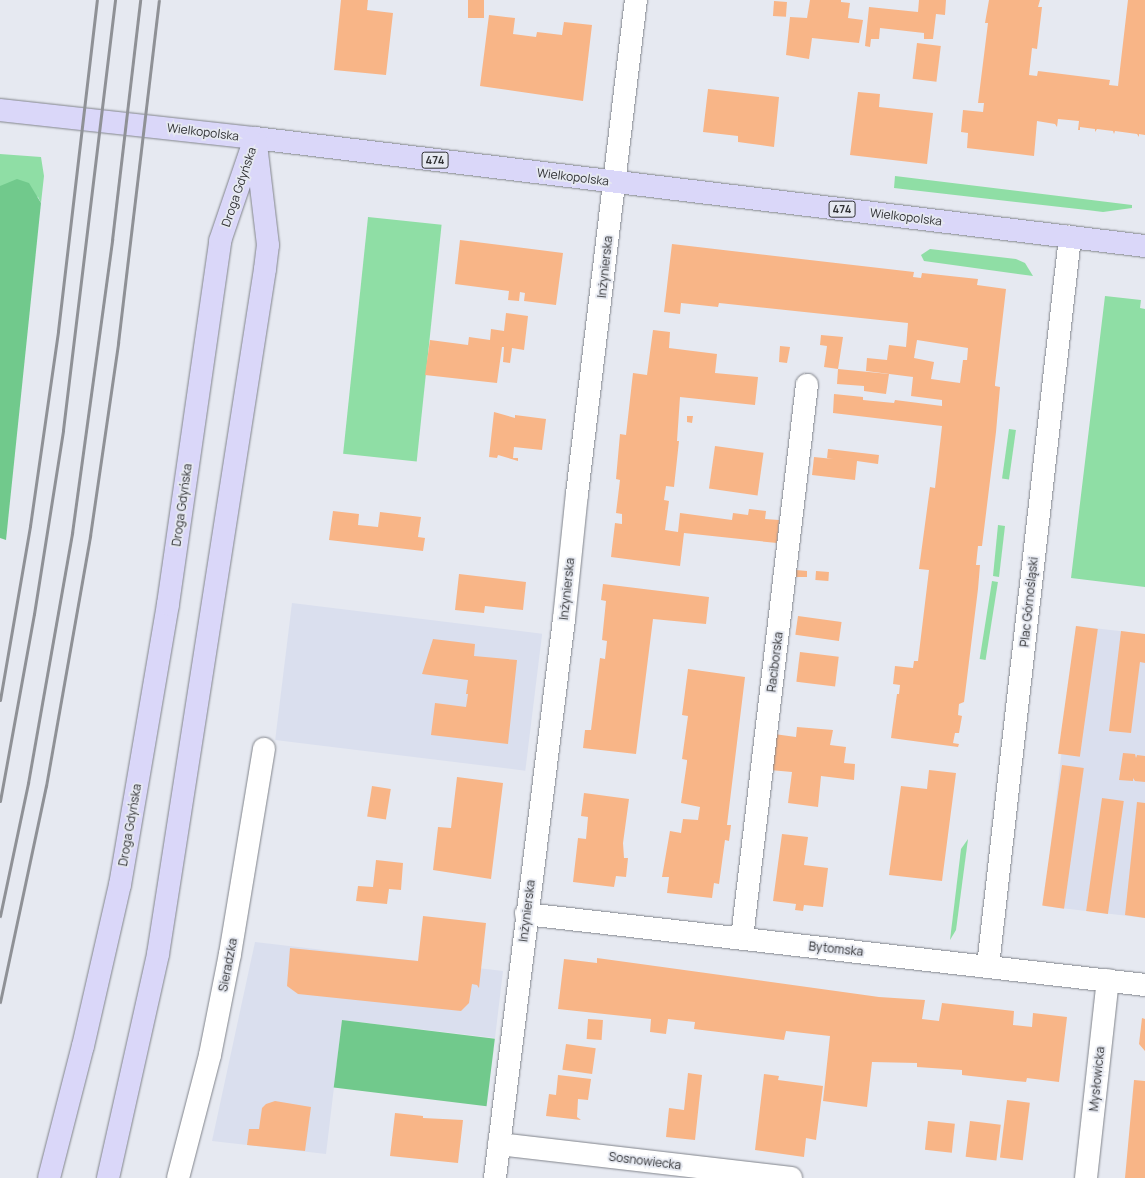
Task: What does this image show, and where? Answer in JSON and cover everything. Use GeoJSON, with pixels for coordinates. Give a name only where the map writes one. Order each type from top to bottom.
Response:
{"type":"FeatureCollection","features":[{"type":"Feature","properties":{"kind":"main road","name":"Wielkopolska"},"geometry":{"type":"LineString","coordinates":[[0,110],[255,138],[1145,246]]}},
{"type":"Feature","properties":{"kind":"main road","name":"Droga Gdyńska"},"geometry":{"type":"LineString","coordinates":[[49,1178],[83,1046],[120,885],[168,604],[220,241],[255,138]]}},
{"type":"Feature","properties":{"kind":"main road","name":"Droga Gdyńska"},"geometry":{"type":"LineString","coordinates":[[108,1178],[158,954],[265,269],[268,245],[255,138]]}},
{"type":"Feature","properties":{"kind":"street","name":"Inżynierska"},"geometry":{"type":"LineString","coordinates":[[495,1178],[526,914],[564,619],[636,0]]}},
{"type":"Feature","properties":{"kind":"street","name":"Plac Górnośląski"},"geometry":{"type":"LineString","coordinates":[[988,966],[1070,237]]}},
{"type":"Feature","properties":{"kind":"street","name":"Raciborska"},"geometry":{"type":"LineString","coordinates":[[742,938],[807,385]]}},
{"type":"Feature","properties":{"kind":"street","name":"Sieradzka"},"geometry":{"type":"LineString","coordinates":[[178,1178],[210,1055],[230,954],[264,749]]}},
{"type":"Feature","properties":{"kind":"street","name":"Bytomska"},"geometry":{"type":"LineString","coordinates":[[526,914],[1145,985]]}},
{"type":"Feature","properties":{"kind":"street","name":"Mysłowicka"},"geometry":{"type":"LineString","coordinates":[[1086,1178],[1108,980]]}},
{"type":"Feature","properties":{"kind":"street","name":"Sosnowiecka"},"geometry":{"type":"LineString","coordinates":[[499,1144],[789,1178]]}},
{"type":"Feature","properties":{"kind":"shaded area"},"geometry":{"type":"Polygon","coordinates":[[[292,603],[542,634],[525,771],[275,740],[292,603]]]}},
{"type":"Feature","properties":{"kind":"shaded area"},"geometry":{"type":"Polygon","coordinates":[[[1076,626],[1145,634],[1145,918],[1044,906],[1076,626]]]}},
{"type":"Feature","properties":{"kind":"shaded area"},"geometry":{"type":"Polygon","coordinates":[[[255,942],[503,971],[495,1038],[342,1020],[326,1154],[212,1141],[255,942]]]}},
{"type":"Feature","properties":{"kind":"green space"},"geometry":{"type":"Polygon","coordinates":[[[0,154],[41,157],[44,176],[41,203],[38,197],[0,186],[0,154]]]}},
{"type":"Feature","properties":{"kind":"green space"},"geometry":{"type":"Polygon","coordinates":[[[895,176],[1132,205],[1132,208],[1103,212],[894,188],[895,176]]]}},
{"type":"Feature","properties":{"kind":"green space"},"geometry":{"type":"Polygon","coordinates":[[[17,179],[29,183],[41,203],[6,540],[0,538],[0,186],[17,179]]]}},
{"type":"Feature","properties":{"kind":"green space"},"geometry":{"type":"Polygon","coordinates":[[[368,217],[442,225],[417,461],[343,454],[368,217]]]}},
{"type":"Feature","properties":{"kind":"green space"},"geometry":{"type":"Polygon","coordinates":[[[930,249],[1016,259],[1025,263],[1033,276],[924,261],[921,255],[930,249]]]}},
{"type":"Feature","properties":{"kind":"green space"},"geometry":{"type":"Polygon","coordinates":[[[1105,296],[1141,300],[1140,308],[1145,309],[1145,587],[1071,578],[1105,296]]]}},
{"type":"Feature","properties":{"kind":"green space"},"geometry":{"type":"Polygon","coordinates":[[[1009,429],[1016,430],[1009,479],[1002,479],[1009,429]]]}},
{"type":"Feature","properties":{"kind":"green space"},"geometry":{"type":"Polygon","coordinates":[[[998,525],[1005,526],[999,577],[993,576],[998,525]]]}},
{"type":"Feature","properties":{"kind":"green space"},"geometry":{"type":"Polygon","coordinates":[[[992,581],[998,582],[986,660],[980,659],[992,581]]]}},
{"type":"Feature","properties":{"kind":"green space"},"geometry":{"type":"Polygon","coordinates":[[[968,839],[956,930],[950,940],[961,849],[968,839]]]}},
{"type":"Feature","properties":{"kind":"green space"},"geometry":{"type":"Polygon","coordinates":[[[342,1020],[495,1039],[487,1106],[334,1087],[342,1020]]]}},
{"type":"Feature","properties":{"kind":"building"},"geometry":{"type":"Polygon","coordinates":[[[341,0],[368,0],[367,10],[393,13],[386,75],[334,70],[341,0]]]}},
{"type":"Feature","properties":{"kind":"building"},"geometry":{"type":"Polygon","coordinates":[[[468,0],[484,0],[484,18],[468,18],[468,0]]]}},
{"type":"Feature","properties":{"kind":"building"},"geometry":{"type":"Polygon","coordinates":[[[810,0],[841,0],[841,2],[850,3],[848,18],[863,20],[859,43],[812,38],[809,59],[786,55],[790,17],[807,18],[810,0]]]}},
{"type":"Feature","properties":{"kind":"building"},"geometry":{"type":"Polygon","coordinates":[[[919,0],[946,0],[945,15],[936,14],[933,39],[924,39],[924,33],[880,28],[879,39],[871,39],[870,47],[865,46],[869,7],[918,12],[919,0]]]}},
{"type":"Feature","properties":{"kind":"building"},"geometry":{"type":"Polygon","coordinates":[[[989,0],[1040,0],[1038,7],[1042,7],[1037,49],[1032,48],[1029,75],[1037,76],[1038,71],[1110,80],[1109,85],[1118,86],[1128,0],[1145,0],[1145,135],[1139,134],[1139,137],[1137,134],[1115,131],[1114,134],[1113,131],[1097,129],[1095,132],[1095,129],[1080,127],[1080,130],[1078,130],[1079,121],[1058,119],[1057,127],[1055,124],[1037,121],[1034,156],[967,148],[968,133],[961,132],[963,110],[983,112],[984,103],[978,103],[988,23],[985,23],[989,0]]]}},
{"type":"Feature","properties":{"kind":"building"},"geometry":{"type":"Polygon","coordinates":[[[774,1],[787,2],[786,17],[773,16],[774,1]]]}},
{"type":"Feature","properties":{"kind":"building"},"geometry":{"type":"Polygon","coordinates":[[[489,15],[515,18],[513,34],[536,37],[537,32],[562,35],[564,22],[592,25],[583,101],[480,86],[489,15]]]}},
{"type":"Feature","properties":{"kind":"building"},"geometry":{"type":"Polygon","coordinates":[[[917,43],[941,46],[936,82],[913,79],[917,43]]]}},
{"type":"Feature","properties":{"kind":"building"},"geometry":{"type":"Polygon","coordinates":[[[708,89],[779,97],[774,147],[738,142],[738,136],[703,132],[708,89]]]}},
{"type":"Feature","properties":{"kind":"building"},"geometry":{"type":"Polygon","coordinates":[[[858,92],[880,94],[879,107],[933,113],[927,164],[850,155],[858,92]]]}},
{"type":"Feature","properties":{"kind":"building"},"geometry":{"type":"Polygon","coordinates":[[[460,240],[563,253],[556,305],[524,301],[525,293],[520,292],[519,301],[508,300],[509,291],[455,284],[460,240]]]}},
{"type":"Feature","properties":{"kind":"building"},"geometry":{"type":"Polygon","coordinates":[[[672,244],[914,272],[913,277],[921,278],[922,273],[978,279],[977,285],[1006,289],[995,384],[995,386],[1000,387],[996,432],[982,546],[978,546],[976,565],[980,565],[978,589],[964,702],[959,704],[958,715],[962,716],[959,733],[955,733],[953,743],[959,744],[958,747],[891,738],[897,694],[899,694],[900,685],[893,684],[895,666],[913,668],[914,661],[918,661],[929,570],[919,569],[930,487],[935,488],[942,426],[833,413],[834,394],[863,397],[863,400],[894,403],[895,400],[942,406],[942,400],[911,396],[913,377],[866,371],[867,358],[887,360],[889,345],[906,347],[908,323],[719,303],[718,307],[681,303],[680,314],[664,312],[672,244]],[[917,340],[914,358],[934,362],[931,379],[960,383],[963,360],[967,360],[968,348],[917,340]]]}},
{"type":"Feature","properties":{"kind":"building"},"geometry":{"type":"Polygon","coordinates":[[[506,313],[528,316],[524,350],[512,348],[510,363],[503,362],[504,347],[502,347],[497,383],[425,375],[430,340],[468,345],[469,337],[490,340],[491,329],[504,331],[506,313]]]}},
{"type":"Feature","properties":{"kind":"building"},"geometry":{"type":"Polygon","coordinates":[[[653,330],[670,332],[669,348],[717,354],[715,373],[758,377],[755,405],[680,397],[677,441],[679,441],[674,487],[666,486],[664,500],[669,501],[665,530],[678,532],[680,513],[732,520],[733,513],[748,515],[749,509],[766,511],[765,519],[779,520],[777,543],[684,533],[680,566],[611,557],[615,523],[622,524],[622,514],[616,513],[620,480],[616,479],[620,434],[626,435],[633,373],[647,375],[653,330]]]}},
{"type":"Feature","properties":{"kind":"building"},"geometry":{"type":"Polygon","coordinates":[[[821,335],[843,337],[838,369],[824,367],[827,346],[820,345],[821,335]]]}},
{"type":"Feature","properties":{"kind":"building"},"geometry":{"type":"Polygon","coordinates":[[[780,346],[790,347],[787,363],[779,362],[780,346]]]}},
{"type":"Feature","properties":{"kind":"building"},"geometry":{"type":"Polygon","coordinates":[[[838,369],[889,374],[886,394],[864,391],[864,386],[837,384],[838,369]]]}},
{"type":"Feature","properties":{"kind":"building"},"geometry":{"type":"Polygon","coordinates":[[[494,412],[515,418],[515,415],[546,419],[542,450],[514,447],[513,458],[518,458],[518,461],[498,455],[497,458],[489,457],[494,412]]]}},
{"type":"Feature","properties":{"kind":"building"},"geometry":{"type":"Polygon","coordinates":[[[687,416],[693,416],[692,423],[687,422],[687,416]]]}},
{"type":"Feature","properties":{"kind":"building"},"geometry":{"type":"Polygon","coordinates":[[[715,446],[764,453],[758,495],[709,489],[715,446]]]}},
{"type":"Feature","properties":{"kind":"building"},"geometry":{"type":"Polygon","coordinates":[[[828,449],[879,455],[878,464],[857,461],[855,480],[812,475],[814,457],[833,459],[827,458],[828,449]]]}},
{"type":"Feature","properties":{"kind":"building"},"geometry":{"type":"Polygon","coordinates":[[[333,511],[359,514],[358,525],[378,527],[380,512],[421,517],[418,537],[425,538],[423,551],[329,540],[333,511]]]}},
{"type":"Feature","properties":{"kind":"building"},"geometry":{"type":"Polygon","coordinates":[[[796,570],[807,571],[807,577],[796,577],[796,570]]]}},
{"type":"Feature","properties":{"kind":"building"},"geometry":{"type":"Polygon","coordinates":[[[816,571],[829,572],[828,581],[815,580],[816,571]]]}},
{"type":"Feature","properties":{"kind":"building"},"geometry":{"type":"Polygon","coordinates":[[[459,574],[526,582],[523,610],[485,606],[484,613],[455,610],[459,574]]]}},
{"type":"Feature","properties":{"kind":"building"},"geometry":{"type":"Polygon","coordinates":[[[603,584],[709,597],[706,624],[653,619],[636,754],[583,748],[585,730],[591,730],[600,658],[605,659],[607,641],[602,640],[606,601],[601,600],[603,584]]]}},
{"type":"Feature","properties":{"kind":"building"},"geometry":{"type":"Polygon","coordinates":[[[798,616],[842,622],[839,641],[795,635],[798,616]]]}},
{"type":"Feature","properties":{"kind":"building"},"geometry":{"type":"Polygon","coordinates":[[[1076,626],[1098,629],[1080,757],[1058,754],[1076,626]]]}},
{"type":"Feature","properties":{"kind":"building"},"geometry":{"type":"Polygon","coordinates":[[[1121,631],[1145,634],[1145,663],[1140,662],[1131,733],[1109,731],[1121,631]]]}},
{"type":"Feature","properties":{"kind":"building"},"geometry":{"type":"Polygon","coordinates":[[[433,639],[475,644],[474,656],[517,660],[508,744],[431,735],[435,703],[466,707],[468,694],[466,694],[468,680],[422,674],[433,639]]]}},
{"type":"Feature","properties":{"kind":"building"},"geometry":{"type":"Polygon","coordinates":[[[800,652],[839,657],[835,687],[796,682],[800,652]]]}},
{"type":"Feature","properties":{"kind":"building"},"geometry":{"type":"Polygon","coordinates":[[[688,669],[745,677],[727,825],[731,825],[729,841],[725,840],[719,884],[714,883],[712,898],[667,893],[669,877],[662,877],[670,831],[681,833],[683,819],[698,820],[700,807],[681,803],[687,762],[687,760],[682,759],[688,716],[682,715],[688,669]]]}},
{"type":"Feature","properties":{"kind":"building"},"geometry":{"type":"Polygon","coordinates":[[[797,727],[833,730],[830,745],[846,747],[844,763],[855,764],[854,780],[821,776],[818,807],[788,803],[792,772],[770,770],[774,734],[796,737],[797,727]]]}},
{"type":"Feature","properties":{"kind":"building"},"geometry":{"type":"Polygon","coordinates":[[[1123,753],[1135,754],[1136,758],[1137,755],[1145,756],[1145,782],[1135,781],[1133,778],[1133,781],[1119,780],[1123,753]]]}},
{"type":"Feature","properties":{"kind":"building"},"geometry":{"type":"Polygon","coordinates":[[[1062,765],[1084,768],[1064,909],[1042,906],[1062,765]]]}},
{"type":"Feature","properties":{"kind":"building"},"geometry":{"type":"Polygon","coordinates":[[[929,770],[956,773],[942,881],[889,875],[901,786],[927,789],[929,770]]]}},
{"type":"Feature","properties":{"kind":"building"},"geometry":{"type":"Polygon","coordinates":[[[457,777],[503,783],[491,879],[433,870],[438,827],[451,828],[457,777]]]}},
{"type":"Feature","properties":{"kind":"building"},"geometry":{"type":"Polygon","coordinates":[[[372,786],[391,789],[386,820],[367,817],[372,786]]]}},
{"type":"Feature","properties":{"kind":"building"},"geometry":{"type":"Polygon","coordinates":[[[584,793],[629,799],[623,843],[624,858],[628,858],[626,877],[616,876],[614,887],[573,882],[578,838],[586,839],[588,817],[581,816],[584,793]]]}},
{"type":"Feature","properties":{"kind":"building"},"geometry":{"type":"Polygon","coordinates":[[[1102,798],[1124,801],[1108,914],[1086,911],[1102,798]]]}},
{"type":"Feature","properties":{"kind":"building"},"geometry":{"type":"Polygon","coordinates":[[[1137,802],[1145,803],[1145,918],[1125,915],[1137,802]]]}},
{"type":"Feature","properties":{"kind":"building"},"geometry":{"type":"Polygon","coordinates":[[[782,834],[808,837],[804,865],[828,868],[823,907],[804,905],[803,911],[795,910],[796,904],[773,901],[782,834]]]}},
{"type":"Feature","properties":{"kind":"building"},"geometry":{"type":"Polygon","coordinates":[[[376,860],[403,863],[401,890],[389,889],[387,904],[356,901],[358,886],[373,887],[376,860]]]}},
{"type":"Feature","properties":{"kind":"building"},"geometry":{"type":"Polygon","coordinates":[[[423,916],[486,923],[479,988],[477,985],[472,984],[469,1003],[461,1011],[298,994],[287,986],[290,948],[418,961],[423,916]]]}},
{"type":"Feature","properties":{"kind":"building"},"geometry":{"type":"Polygon","coordinates":[[[597,958],[879,997],[925,1000],[922,1019],[939,1021],[942,1003],[1014,1011],[1013,1025],[1032,1027],[1033,1013],[1067,1017],[1059,1082],[1027,1078],[1026,1082],[962,1075],[962,1070],[917,1067],[917,1063],[872,1062],[867,1107],[823,1101],[830,1036],[786,1031],[784,1040],[694,1029],[695,1022],[668,1019],[666,1034],[650,1032],[651,1019],[558,1009],[564,959],[597,963],[597,958]]]}},
{"type":"Feature","properties":{"kind":"building"},"geometry":{"type":"Polygon","coordinates":[[[1142,1018],[1145,1019],[1145,1051],[1139,1044],[1142,1018]]]}},
{"type":"Feature","properties":{"kind":"building"},"geometry":{"type":"Polygon","coordinates":[[[588,1019],[603,1020],[602,1040],[587,1039],[588,1019]]]}},
{"type":"Feature","properties":{"kind":"building"},"geometry":{"type":"Polygon","coordinates":[[[566,1044],[596,1048],[592,1074],[562,1070],[566,1044]]]}},
{"type":"Feature","properties":{"kind":"building"},"geometry":{"type":"Polygon","coordinates":[[[688,1073],[702,1075],[695,1140],[666,1137],[669,1108],[684,1110],[688,1073]]]}},
{"type":"Feature","properties":{"kind":"building"},"geometry":{"type":"Polygon","coordinates":[[[764,1074],[779,1076],[778,1080],[823,1086],[816,1140],[806,1138],[804,1157],[755,1150],[764,1074]]]}},
{"type":"Feature","properties":{"kind":"building"},"geometry":{"type":"Polygon","coordinates":[[[558,1075],[591,1079],[588,1100],[578,1099],[577,1117],[581,1120],[546,1116],[549,1094],[556,1095],[558,1075]]]}},
{"type":"Feature","properties":{"kind":"building"},"geometry":{"type":"Polygon","coordinates":[[[1134,1080],[1145,1081],[1145,1178],[1125,1178],[1134,1080]]]}},
{"type":"Feature","properties":{"kind":"building"},"geometry":{"type":"Polygon","coordinates":[[[1007,1100],[1030,1103],[1023,1160],[1000,1158],[1007,1100]]]}},
{"type":"Feature","properties":{"kind":"building"},"geometry":{"type":"Polygon","coordinates":[[[275,1101],[311,1107],[305,1151],[247,1145],[249,1129],[259,1129],[262,1108],[266,1104],[275,1101]]]}},
{"type":"Feature","properties":{"kind":"building"},"geometry":{"type":"Polygon","coordinates":[[[395,1113],[423,1116],[423,1118],[463,1120],[458,1163],[390,1156],[395,1113]]]}},
{"type":"Feature","properties":{"kind":"building"},"geometry":{"type":"Polygon","coordinates":[[[928,1121],[955,1124],[952,1153],[925,1150],[928,1121]]]}},
{"type":"Feature","properties":{"kind":"building"},"geometry":{"type":"Polygon","coordinates":[[[970,1121],[1001,1125],[996,1161],[966,1157],[970,1121]]]}},
{"type":"Feature","properties":{"kind":"railway"},"geometry":{"type":"LineString","coordinates":[[0,700],[30,526],[58,331],[97,0]]}},
{"type":"Feature","properties":{"kind":"railway"},"geometry":{"type":"LineString","coordinates":[[0,801],[34,614],[63,430],[115,0]]}},
{"type":"Feature","properties":{"kind":"railway"},"geometry":{"type":"LineString","coordinates":[[0,916],[28,783],[72,533],[112,240],[140,0]]}},
{"type":"Feature","properties":{"kind":"railway"},"geometry":{"type":"LineString","coordinates":[[0,1002],[46,786],[90,536],[118,343],[159,0]]}}]}
